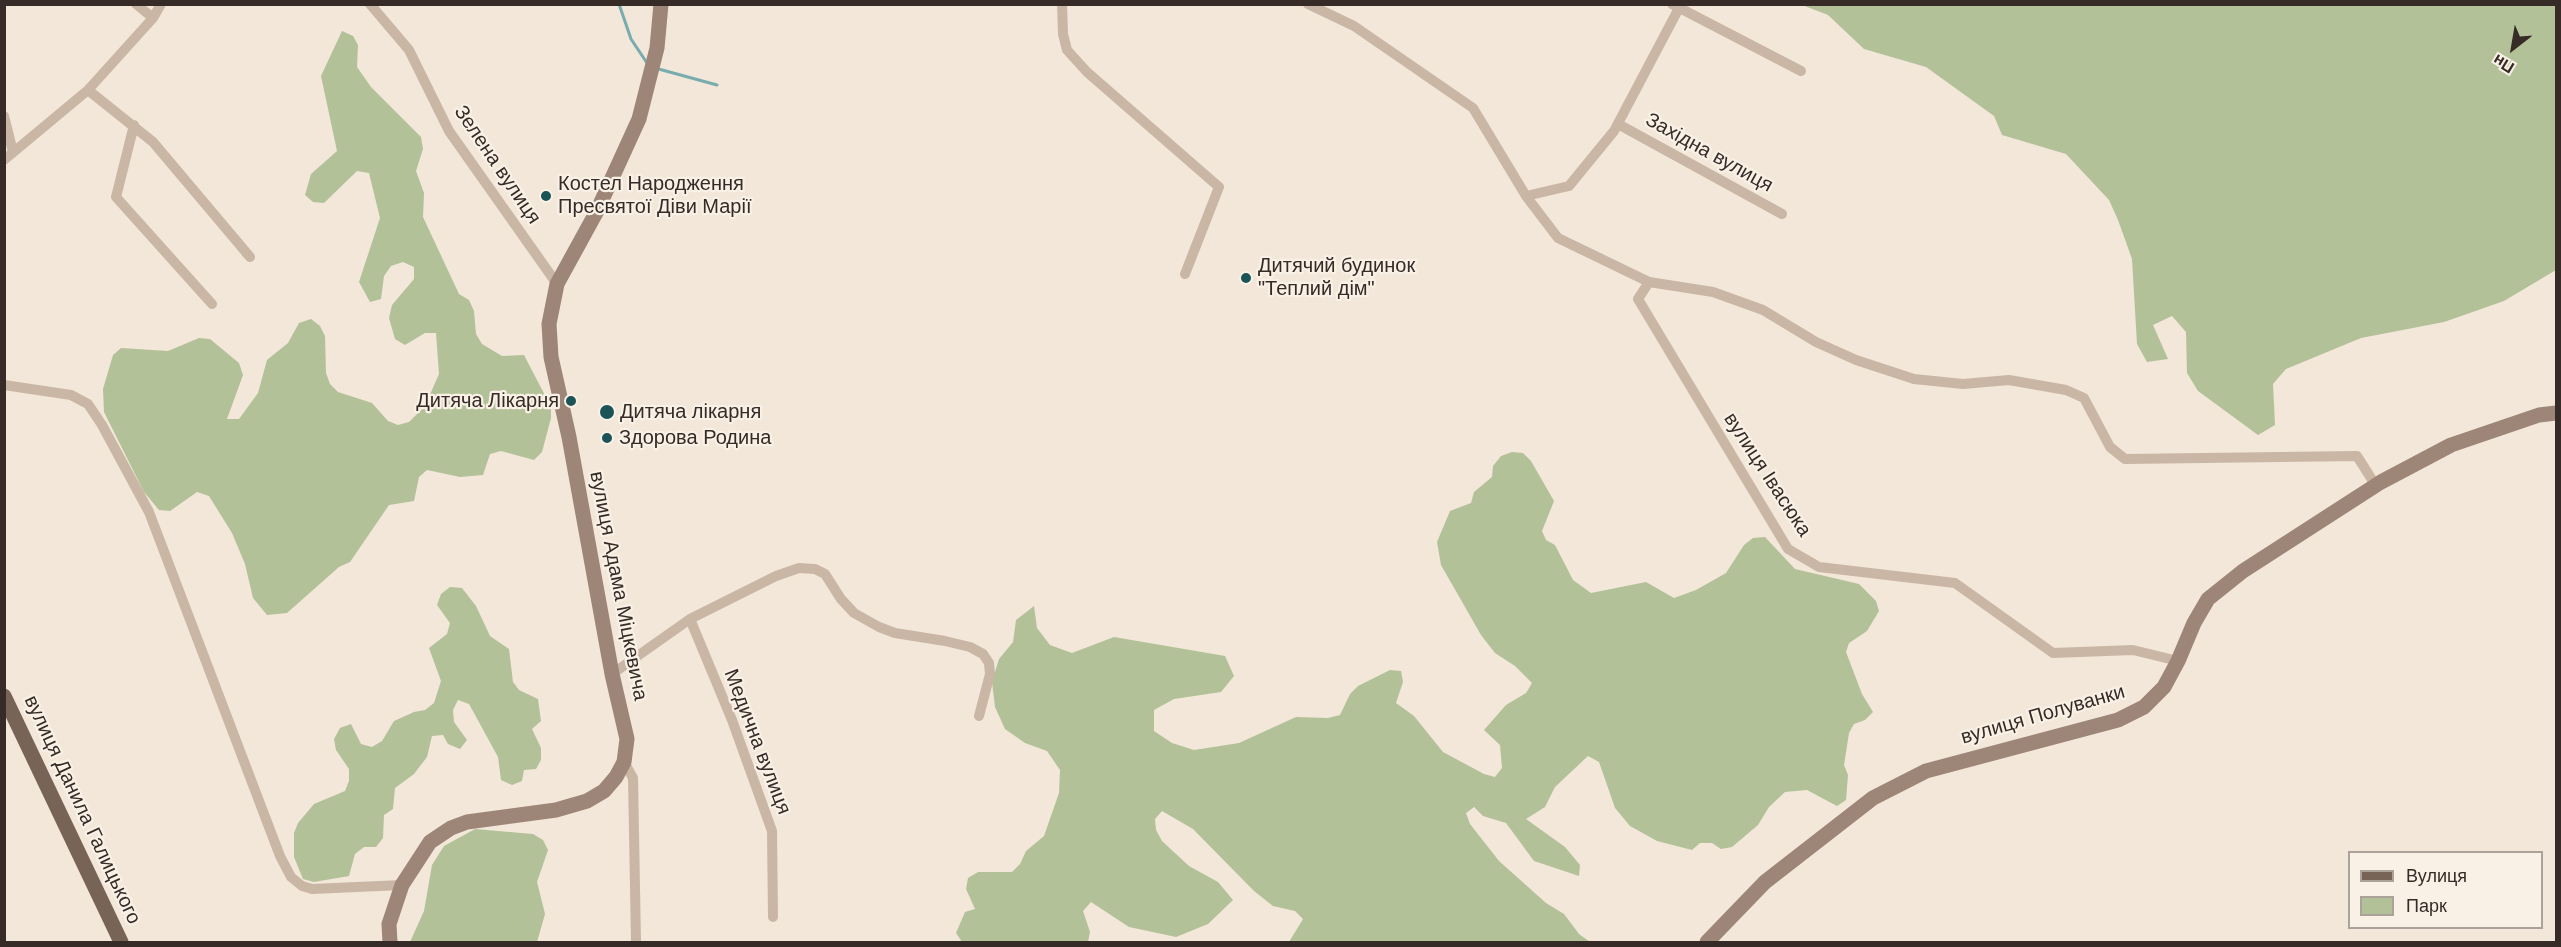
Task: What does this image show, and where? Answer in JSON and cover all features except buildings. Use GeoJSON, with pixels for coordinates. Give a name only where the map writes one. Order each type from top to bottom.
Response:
{"type":"FeatureCollection","features":[{"type":"Feature","properties":{"kind":"main road","name":"вулиця Данила Галицького"},"geometry":{"type":"LineString","coordinates":[[4,696],[121,942]]}},
{"type":"Feature","properties":{"kind":"street"},"geometry":{"type":"LineString","coordinates":[[136,4],[153,18]]}},
{"type":"Feature","properties":{"kind":"street"},"geometry":{"type":"LineString","coordinates":[[4,160],[88,90],[153,18],[161,4]]}},
{"type":"Feature","properties":{"kind":"street","name":"Зелена вулиця"},"geometry":{"type":"LineString","coordinates":[[370,4],[409,50],[449,131],[557,284]]}},
{"type":"Feature","properties":{"kind":"street","name":"вулиця Адама Міцкевича"},"geometry":{"type":"LineString","coordinates":[[624,762],[627,739],[612,674],[569,437],[551,357],[549,324],[557,284],[597,211],[639,119],[657,48],[661,4]]}},
{"type":"Feature","properties":{"kind":"street"},"geometry":{"type":"LineString","coordinates":[[1062,4],[1063,34],[1068,50],[1087,72],[1219,187],[1185,274]]}},
{"type":"Feature","properties":{"kind":"street"},"geometry":{"type":"LineString","coordinates":[[1308,4],[1354,26],[1473,108],[1526,196],[1558,238],[1649,282],[1713,292],[1763,310],[1816,342],[1856,360],[1914,379],[1963,384],[2009,380],[2066,390],[2084,398],[2110,447],[2125,459],[2357,456],[2376,486]]}},
{"type":"Feature","properties":{"kind":"street"},"geometry":{"type":"LineString","coordinates":[[1526,196],[1569,186],[1618,124],[1676,6],[1801,71]]}},
{"type":"Feature","properties":{"kind":"street"},"geometry":{"type":"LineString","coordinates":[[88,90],[153,142],[250,257]]}},
{"type":"Feature","properties":{"kind":"street"},"geometry":{"type":"LineString","coordinates":[[4,116],[13,152]]}},
{"type":"Feature","properties":{"kind":"street","name":"Західна вулиця"},"geometry":{"type":"LineString","coordinates":[[1618,124],[1782,214]]}},
{"type":"Feature","properties":{"kind":"street"},"geometry":{"type":"LineString","coordinates":[[134,125],[116,197],[212,304]]}},
{"type":"Feature","properties":{"kind":"street","name":"вулиця Івасюка"},"geometry":{"type":"LineString","coordinates":[[1649,282],[1638,299],[1788,549],[1819,567],[1955,583],[2053,653],[2133,650],[2178,662]]}},
{"type":"Feature","properties":{"kind":"street"},"geometry":{"type":"LineString","coordinates":[[4,385],[71,395],[88,404],[102,425],[149,512],[280,856],[291,877],[302,886],[312,889],[402,885]]}},
{"type":"Feature","properties":{"kind":"street","name":"вулиця Полуванки"},"geometry":{"type":"LineString","coordinates":[[1707,942],[1766,882],[1873,798],[1926,771],[1943,765],[2118,720],[2144,707],[2164,687],[2208,599],[2243,572],[2376,486],[2451,445],[2539,415],[2556,413]]}},
{"type":"Feature","properties":{"kind":"street"},"geometry":{"type":"LineString","coordinates":[[612,674],[690,619],[776,576],[799,568],[815,569],[825,574],[841,599],[854,613],[879,627],[895,633],[961,645],[983,654],[989,663],[990,674],[979,716]]}},
{"type":"Feature","properties":{"kind":"street","name":"Медична вулиця"},"geometry":{"type":"LineString","coordinates":[[690,619],[732,720],[772,831],[773,917]]}},
{"type":"Feature","properties":{"kind":"street"},"geometry":{"type":"LineString","coordinates":[[390,942],[389,924],[402,885],[430,842],[452,828],[467,822],[556,810],[587,801],[604,791],[616,777],[624,762]]}},
{"type":"Feature","properties":{"kind":"street"},"geometry":{"type":"LineString","coordinates":[[624,762],[633,778],[636,942]]}},
{"type":"Feature","properties":{"kind":"green space"},"geometry":{"type":"Polygon","coordinates":[[[1802,5],[2556,5],[2556,270],[2504,301],[2444,322],[2361,338],[2286,369],[2273,384],[2275,425],[2258,435],[2198,391],[2187,373],[2186,332],[2172,316],[2153,325],[2168,359],[2147,362],[2137,344],[2132,259],[2118,220],[2109,200],[2066,154],[2002,135],[1994,116],[1926,67],[1864,49],[1828,15],[1802,5]]]}},
{"type":"Feature","properties":{"kind":"green space"},"geometry":{"type":"Polygon","coordinates":[[[342,31],[353,36],[358,45],[357,67],[371,87],[421,137],[423,149],[416,171],[424,193],[423,217],[459,294],[469,300],[474,311],[476,334],[482,344],[502,356],[524,355],[551,407],[551,418],[542,452],[534,460],[501,451],[490,454],[483,475],[460,477],[427,470],[419,477],[414,501],[389,505],[350,562],[339,567],[287,613],[267,615],[253,598],[245,564],[232,533],[209,496],[197,492],[170,511],[159,510],[144,492],[104,412],[103,389],[113,355],[121,348],[168,351],[199,338],[210,339],[239,363],[243,375],[227,419],[239,419],[258,393],[267,360],[288,343],[299,323],[311,319],[320,326],[325,336],[326,373],[330,384],[338,392],[372,403],[388,421],[398,425],[409,422],[425,406],[439,374],[436,333],[425,333],[405,345],[395,339],[389,318],[392,305],[414,279],[414,267],[403,262],[391,266],[384,276],[381,299],[370,302],[359,282],[380,218],[369,173],[357,171],[324,203],[313,202],[305,195],[311,174],[337,151],[321,76],[342,31]]]}},
{"type":"Feature","properties":{"kind":"green space"},"geometry":{"type":"Polygon","coordinates":[[[1512,452],[1523,453],[1531,461],[1554,501],[1542,531],[1546,540],[1555,545],[1573,580],[1591,593],[1646,582],[1674,598],[1696,590],[1726,573],[1744,545],[1753,538],[1765,537],[1795,569],[1859,584],[1876,601],[1879,611],[1867,631],[1849,643],[1846,652],[1862,694],[1873,712],[1865,720],[1854,724],[1849,733],[1844,765],[1848,775],[1846,800],[1837,806],[1807,790],[1785,792],[1769,807],[1758,825],[1732,847],[1721,849],[1712,843],[1700,843],[1692,850],[1657,841],[1630,826],[1615,808],[1599,762],[1588,756],[1555,787],[1545,807],[1526,819],[1565,847],[1580,865],[1579,876],[1534,861],[1506,823],[1483,816],[1474,807],[1466,813],[1470,824],[1499,861],[1546,903],[1564,914],[1579,934],[1590,942],[1289,942],[1303,919],[1295,911],[1273,906],[1254,891],[1193,829],[1162,811],[1155,819],[1156,830],[1162,841],[1189,866],[1218,882],[1233,900],[1208,924],[1176,937],[1129,927],[1091,902],[1083,911],[1090,932],[1088,942],[962,942],[956,933],[965,912],[975,909],[966,889],[968,878],[978,872],[1012,872],[1020,864],[1026,851],[1044,836],[1059,793],[1060,770],[1047,751],[1025,743],[1005,729],[995,707],[992,682],[999,659],[1013,642],[1016,620],[1034,606],[1037,628],[1050,645],[1072,653],[1114,637],[1225,656],[1234,676],[1221,692],[1174,699],[1154,710],[1154,731],[1172,743],[1194,750],[1239,743],[1296,717],[1328,718],[1340,715],[1350,694],[1358,686],[1390,670],[1401,671],[1403,682],[1396,703],[1414,716],[1443,752],[1484,774],[1495,777],[1502,768],[1500,745],[1484,730],[1506,705],[1526,693],[1532,683],[1515,666],[1495,653],[1481,635],[1441,565],[1437,542],[1450,511],[1471,503],[1474,492],[1492,477],[1493,466],[1501,456],[1512,452]]]}},
{"type":"Feature","properties":{"kind":"green space"},"geometry":{"type":"Polygon","coordinates":[[[450,587],[462,588],[476,606],[490,636],[509,649],[513,682],[519,690],[538,699],[541,721],[532,729],[541,748],[541,760],[536,769],[524,770],[522,781],[512,785],[501,780],[498,757],[469,704],[458,700],[453,710],[454,722],[467,740],[460,749],[448,744],[443,735],[432,736],[427,757],[414,774],[395,788],[393,809],[384,815],[383,838],[376,847],[364,847],[355,854],[349,876],[314,882],[303,879],[294,857],[294,833],[298,823],[314,804],[345,791],[349,781],[349,769],[336,750],[334,739],[340,728],[351,724],[361,744],[372,747],[382,741],[394,721],[425,710],[434,703],[441,681],[429,648],[447,634],[450,623],[437,605],[441,594],[450,587]]]}},
{"type":"Feature","properties":{"kind":"green space"},"geometry":{"type":"Polygon","coordinates":[[[475,829],[533,834],[543,840],[548,850],[537,882],[545,914],[537,942],[410,942],[424,911],[432,865],[444,846],[475,829]]]}},
{"type":"Feature","properties":{"kind":"waterway"},"geometry":{"type":"LineString","coordinates":[[619,4],[631,39],[647,63]]}},
{"type":"Feature","properties":{"kind":"waterway"},"geometry":{"type":"LineString","coordinates":[[655,68],[717,85]]}},
{"type":"Feature","properties":{"kind":"place","name":"Костел Народження Пресвятої Діви Марії"},"geometry":{"type":"Point","coordinates":[546,196]}},
{"type":"Feature","properties":{"kind":"place","name":"Дитячий будинок \"Теплий дім\""},"geometry":{"type":"Point","coordinates":[1246,278]}},
{"type":"Feature","properties":{"kind":"place","name":"Дитяча Лікарня"},"geometry":{"type":"Point","coordinates":[571,401]}},
{"type":"Feature","properties":{"kind":"place","name":"Дитяча лікарня"},"geometry":{"type":"Point","coordinates":[607,412]}},
{"type":"Feature","properties":{"kind":"place","name":"Здорова Родина"},"geometry":{"type":"Point","coordinates":[607,438]}}]}
